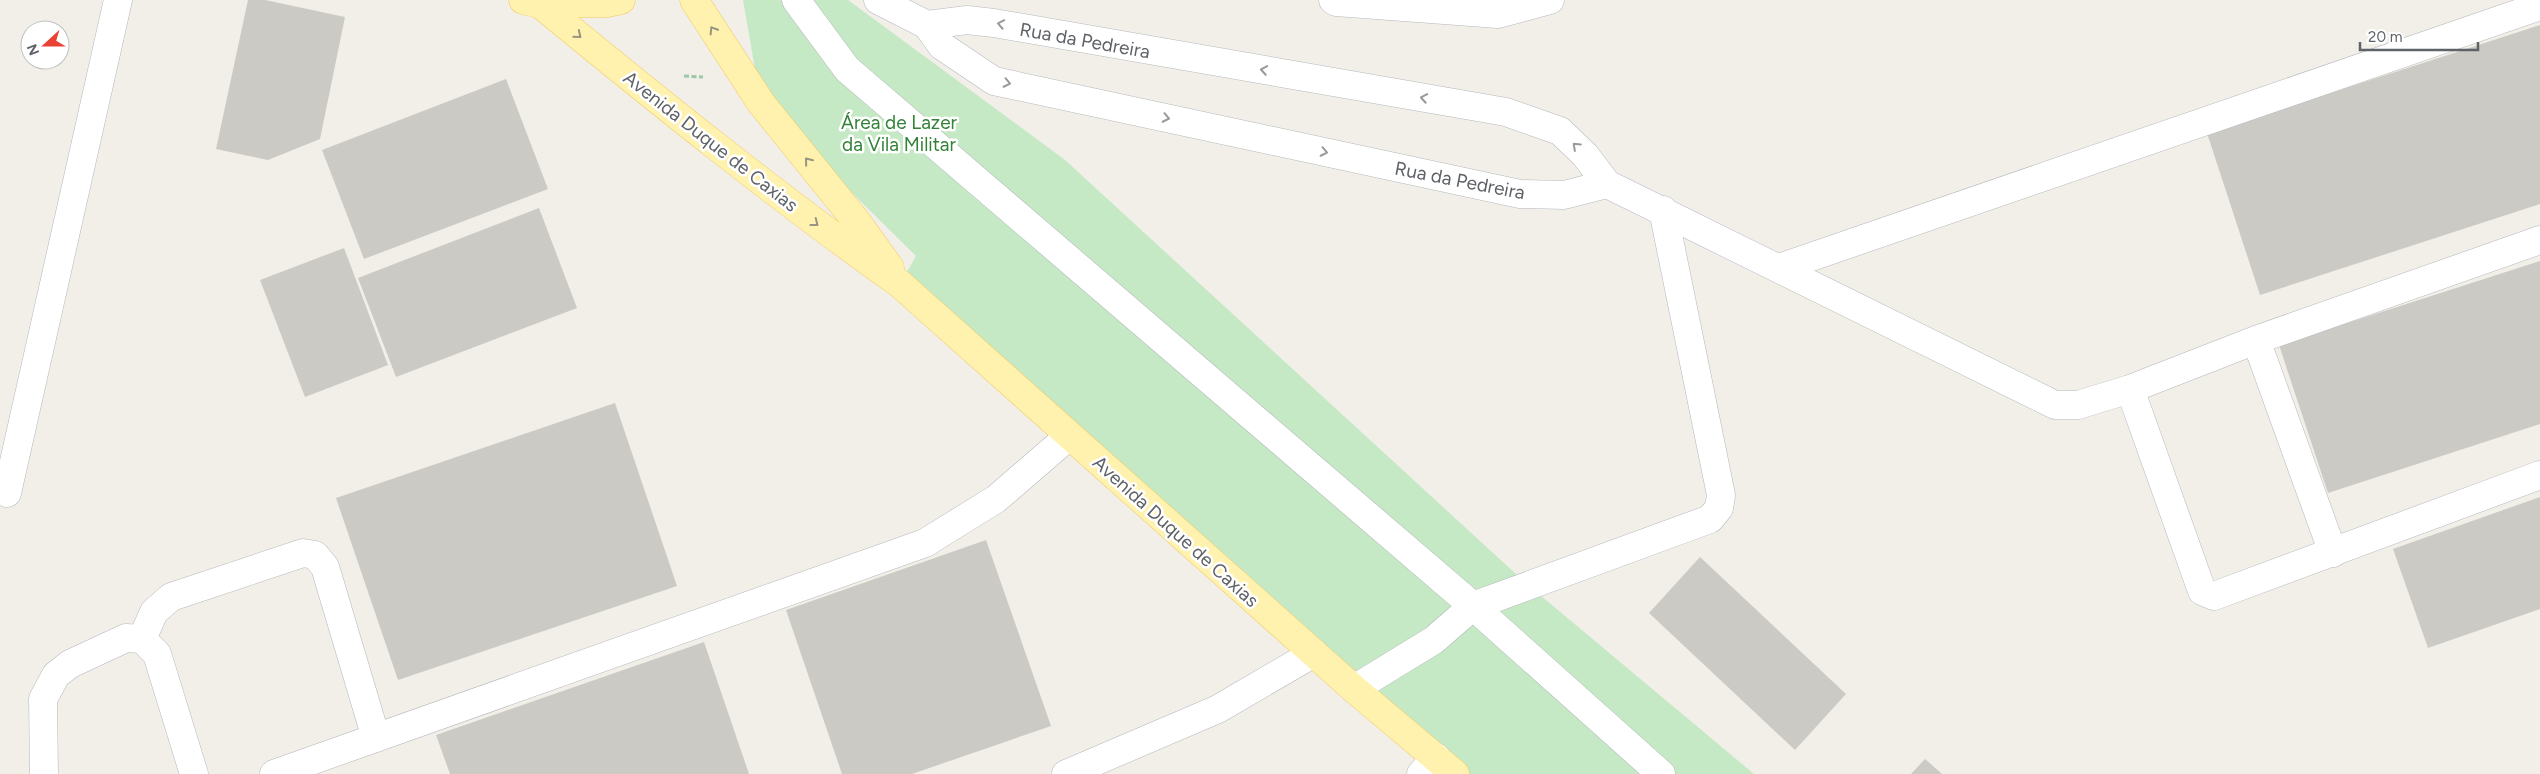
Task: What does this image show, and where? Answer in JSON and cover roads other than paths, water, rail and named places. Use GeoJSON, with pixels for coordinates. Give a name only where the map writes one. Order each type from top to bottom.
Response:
{"type":"FeatureCollection","features":[{"type":"Feature","properties":{"kind":"main road"},"geometry":{"type":"LineString","coordinates":[[532,2],[607,3],[621,0]]}},
{"type":"Feature","properties":{"kind":"main road","name":"Avenida Duque de Caxias"},"geometry":{"type":"LineString","coordinates":[[694,0],[761,103],[857,222],[900,284]]}},
{"type":"Feature","properties":{"kind":"main road","name":"Avenida Duque de Caxias"},"geometry":{"type":"LineString","coordinates":[[532,2],[833,236],[900,284],[1354,689],[1437,768]]}},
{"type":"Feature","properties":{"kind":"lane"},"geometry":{"type":"LineString","coordinates":[[6,492],[118,0]]}},
{"type":"Feature","properties":{"kind":"lane"},"geometry":{"type":"LineString","coordinates":[[796,0],[847,68],[1473,606],[1661,774]]}},
{"type":"Feature","properties":{"kind":"lane","name":"Rua da Pedreira"},"geometry":{"type":"LineString","coordinates":[[878,0],[927,25],[942,46],[994,81],[1520,194],[1564,195],[1607,184],[1585,154],[1560,131],[1506,112],[994,23],[967,20],[927,25]]}},
{"type":"Feature","properties":{"kind":"lane"},"geometry":{"type":"LineString","coordinates":[[1333,0],[1336,2],[1498,14],[1550,0]]}},
{"type":"Feature","properties":{"kind":"lane"},"geometry":{"type":"LineString","coordinates":[[1779,268],[2540,6]]}},
{"type":"Feature","properties":{"kind":"lane"},"geometry":{"type":"LineString","coordinates":[[1607,184],[2055,404],[2078,405],[2130,388],[2256,340],[2540,240]]}},
{"type":"Feature","properties":{"kind":"lane"},"geometry":{"type":"LineString","coordinates":[[1354,689],[1434,640],[1473,606],[1710,519],[1718,508],[1721,495],[1663,210]]}},
{"type":"Feature","properties":{"kind":"lane"},"geometry":{"type":"LineString","coordinates":[[2256,340],[2333,553]]}},
{"type":"Feature","properties":{"kind":"lane"},"geometry":{"type":"LineString","coordinates":[[2130,388],[2202,591],[2208,596],[2214,596],[2333,553],[2540,476]]}},
{"type":"Feature","properties":{"kind":"lane"},"geometry":{"type":"LineString","coordinates":[[274,774],[925,543],[996,499],[1069,436]]}},
{"type":"Feature","properties":{"kind":"lane"},"geometry":{"type":"LineString","coordinates":[[142,640],[154,612],[171,597],[303,553],[315,555],[326,567],[376,738]]}},
{"type":"Feature","properties":{"kind":"lane"},"geometry":{"type":"LineString","coordinates":[[44,774],[43,699],[56,675],[70,664],[126,638],[142,640],[157,654],[194,774]]}},
{"type":"Feature","properties":{"kind":"lane"},"geometry":{"type":"LineString","coordinates":[[1066,774],[1218,709],[1314,653]]}},
{"type":"Feature","properties":{"kind":"park label","name":"Área de Lazer da Vila Militar"},"geometry":{"type":"Point","coordinates":[899,133]}}]}
